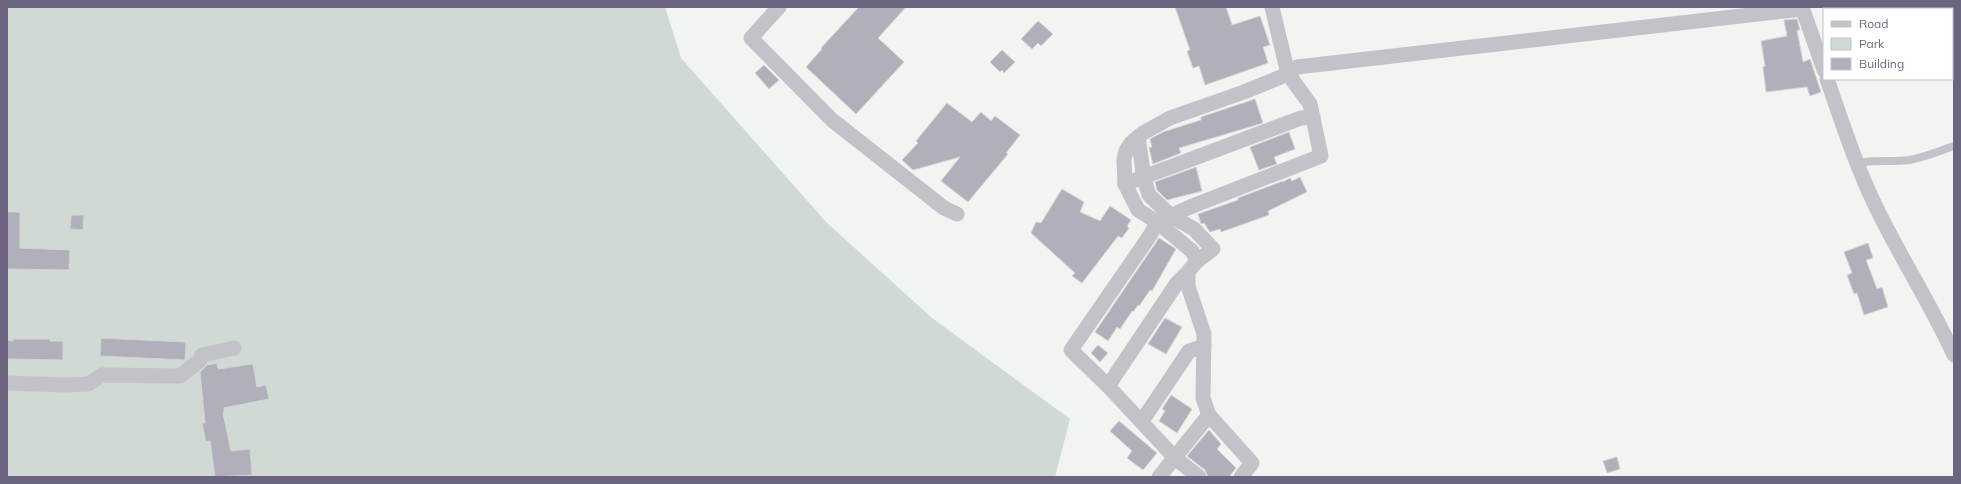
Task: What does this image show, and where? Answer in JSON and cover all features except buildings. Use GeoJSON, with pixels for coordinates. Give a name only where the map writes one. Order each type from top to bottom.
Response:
{"type":"FeatureCollection","features":[{"type":"Feature","properties":{"kind":"street"},"geometry":{"type":"LineString","coordinates":[[779,7],[751,38],[832,120],[944,208],[957,214]]}},
{"type":"Feature","properties":{"kind":"street"},"geometry":{"type":"LineString","coordinates":[[1199,477],[1174,458],[1142,421],[1071,350],[1151,234],[1157,222],[1321,156],[1310,104],[1294,85],[1288,74],[1272,7]]}},
{"type":"Feature","properties":{"kind":"street"},"geometry":{"type":"LineString","coordinates":[[1241,477],[1252,463],[1209,415],[1203,398],[1204,334],[1188,286],[1192,266],[1192,251],[1157,222],[1138,210],[1125,184],[1124,160],[1126,151],[1131,143],[1138,137],[1170,118],[1244,92],[1288,74],[1297,68],[1802,8],[1823,67]]}},
{"type":"Feature","properties":{"kind":"street"},"geometry":{"type":"LineString","coordinates":[[1827,80],[1856,163],[1876,207],[1926,297],[1954,355]]}},
{"type":"Feature","properties":{"kind":"street"},"geometry":{"type":"LineString","coordinates":[[1125,184],[1301,118],[1313,117]]}},
{"type":"Feature","properties":{"kind":"street"},"geometry":{"type":"LineString","coordinates":[[1108,386],[1177,283],[1192,266],[1213,249],[1194,229],[1171,216],[1149,195],[1144,178],[1138,137]]}},
{"type":"Feature","properties":{"kind":"street"},"geometry":{"type":"LineString","coordinates":[[1142,421],[1189,351],[1204,346]]}},
{"type":"Feature","properties":{"kind":"street"},"geometry":{"type":"LineString","coordinates":[[7,383],[88,384],[102,375],[180,376],[199,361],[202,355],[234,348]]}},
{"type":"Feature","properties":{"kind":"street"},"geometry":{"type":"LineString","coordinates":[[1159,477],[1209,415]]}},
{"type":"Feature","properties":{"kind":"lane"},"geometry":{"type":"LineString","coordinates":[[1856,163],[1875,160],[1908,160],[1923,157],[1954,146]]}},
{"type":"Feature","properties":{"kind":"green space"},"geometry":{"type":"Polygon","coordinates":[[[7,7],[665,7],[681,58],[826,222],[932,318],[1070,419],[1055,477],[7,477],[7,7]]]}}]}
